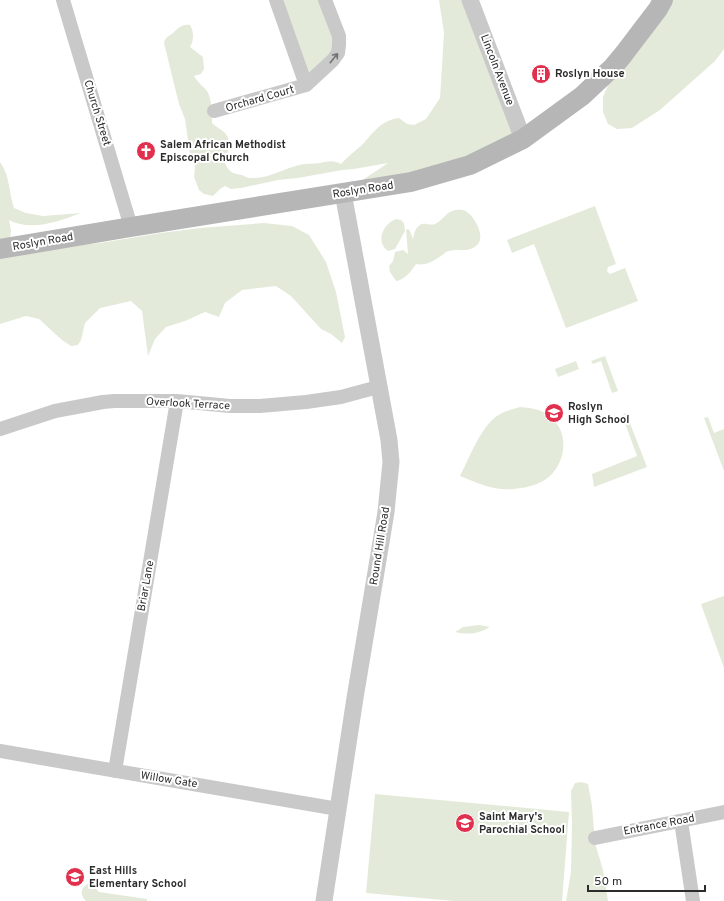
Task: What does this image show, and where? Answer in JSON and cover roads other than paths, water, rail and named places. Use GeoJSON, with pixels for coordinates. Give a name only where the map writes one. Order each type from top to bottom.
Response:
{"type":"FeatureCollection","features":[{"type":"Feature","properties":{"kind":"main road","name":"Roslyn Road"},"geometry":{"type":"LineString","coordinates":[[0,250],[131,226],[411,182],[470,165],[523,139],[582,96],[613,67],[658,9],[663,0]]}},
{"type":"Feature","properties":{"kind":"street","name":"Church Street"},"geometry":{"type":"LineString","coordinates":[[63,0],[131,226]]}},
{"type":"Feature","properties":{"kind":"street","name":"Orchard Court"},"geometry":{"type":"LineString","coordinates":[[276,0],[306,86]]}},
{"type":"Feature","properties":{"kind":"street","name":"Orchard Court"},"geometry":{"type":"LineString","coordinates":[[214,112],[306,86],[333,60],[338,53],[340,45],[339,36],[325,0]]}},
{"type":"Feature","properties":{"kind":"street","name":"Lincoln Avenue"},"geometry":{"type":"LineString","coordinates":[[470,0],[523,139]]}},
{"type":"Feature","properties":{"kind":"street","name":"Round Hill Road"},"geometry":{"type":"LineString","coordinates":[[324,901],[355,698],[378,562],[390,481],[391,462],[389,440],[343,193]]}},
{"type":"Feature","properties":{"kind":"street","name":"Overlook Terrace"},"geometry":{"type":"LineString","coordinates":[[0,429],[55,411],[114,400],[177,401],[230,406],[260,406],[341,397],[378,387]]}},
{"type":"Feature","properties":{"kind":"street","name":"Briar Lane"},"geometry":{"type":"LineString","coordinates":[[115,771],[177,401]]}},
{"type":"Feature","properties":{"kind":"street","name":"Willow Gate"},"geometry":{"type":"LineString","coordinates":[[0,751],[338,809]]}},
{"type":"Feature","properties":{"kind":"street","name":"Entrance Road"},"geometry":{"type":"LineString","coordinates":[[595,838],[724,812]]}},
{"type":"Feature","properties":{"kind":"street"},"geometry":{"type":"LineString","coordinates":[[682,820],[693,901]]}},
{"type":"Feature","properties":{"kind":"place","name":"Roslyn House"},"geometry":{"type":"Point","coordinates":[541,74]}},
{"type":"Feature","properties":{"kind":"place","name":"Salem African Methodist Episcopal Church"},"geometry":{"type":"Point","coordinates":[146,151]}},
{"type":"Feature","properties":{"kind":"place","name":"Roslyn High School"},"geometry":{"type":"Point","coordinates":[554,413]}},
{"type":"Feature","properties":{"kind":"place","name":"Saint Mary's Parochial School"},"geometry":{"type":"Point","coordinates":[465,823]}},
{"type":"Feature","properties":{"kind":"place","name":"East Hills Elementary School"},"geometry":{"type":"Point","coordinates":[75,877]}}]}
